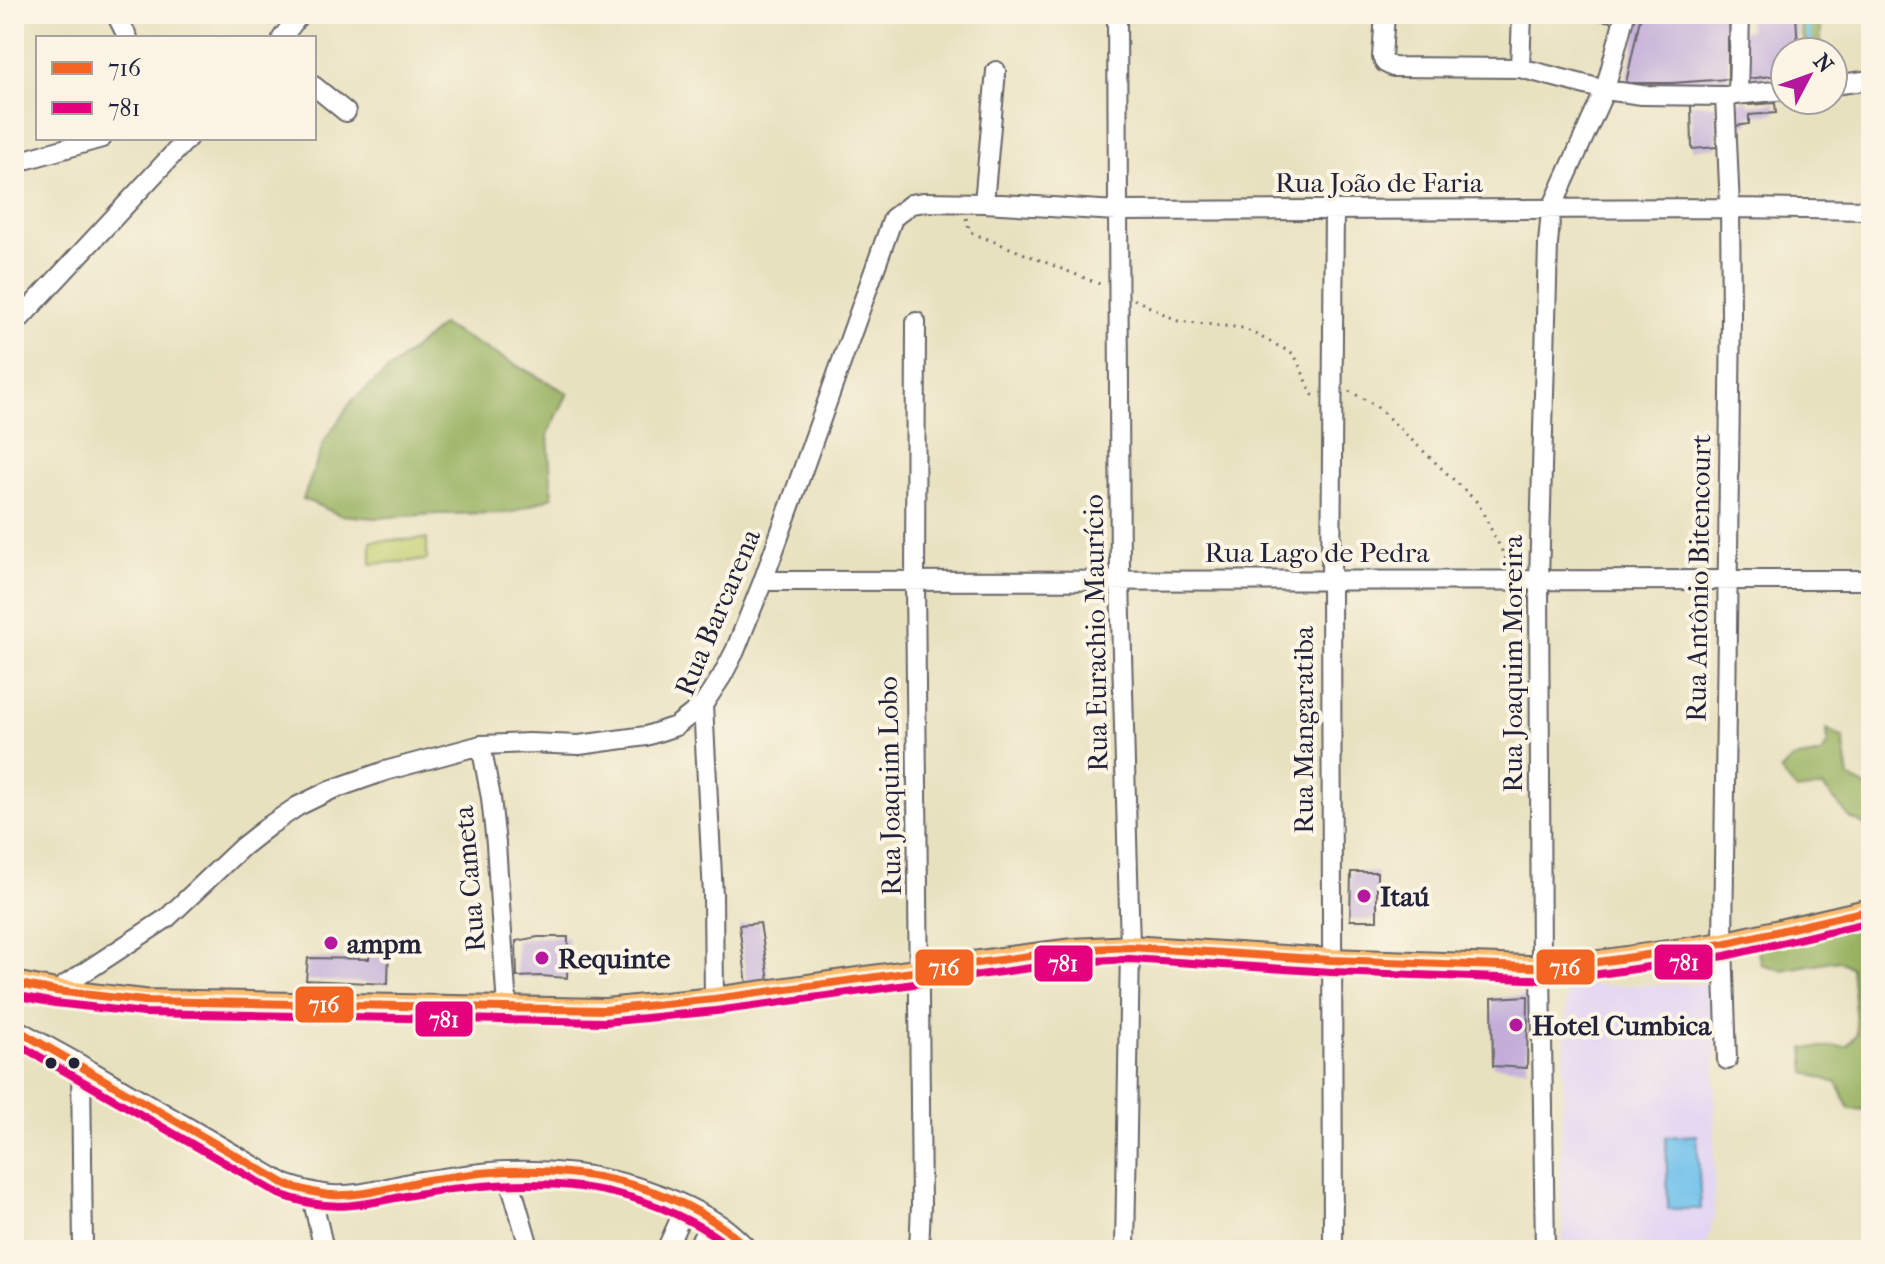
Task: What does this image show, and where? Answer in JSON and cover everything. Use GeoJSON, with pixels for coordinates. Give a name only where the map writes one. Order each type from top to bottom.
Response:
{"type":"FeatureCollection","features":[{"type":"Feature","properties":{"kind":"main road"},"geometry":{"type":"LineString","coordinates":[[14,983],[144,1001],[605,1010],[714,999],[1059,952],[1130,947],[1331,960],[1541,968],[1572,966],[1723,944],[1871,910]]}},
{"type":"Feature","properties":{"kind":"street"},"geometry":{"type":"LineString","coordinates":[[116,14],[127,36]]}},
{"type":"Feature","properties":{"kind":"street"},"geometry":{"type":"LineString","coordinates":[[284,36],[300,14]]}},
{"type":"Feature","properties":{"kind":"street","name":"Rua Eurachio Maurício"},"geometry":{"type":"LineString","coordinates":[[1117,14],[1120,580],[1130,947],[1125,1250]]}},
{"type":"Feature","properties":{"kind":"street"},"geometry":{"type":"LineString","coordinates":[[1385,14],[1382,57],[1385,63],[1393,67],[1520,68],[1605,90],[1642,95],[1732,95],[1769,92]]}},
{"type":"Feature","properties":{"kind":"street"},"geometry":{"type":"LineString","coordinates":[[1520,68],[1522,14]]}},
{"type":"Feature","properties":{"kind":"street","name":"Rua Joaquim Moreira"},"geometry":{"type":"LineString","coordinates":[[1545,1250],[1539,581],[1548,244],[1551,210],[1605,90],[1625,14]]}},
{"type":"Feature","properties":{"kind":"street","name":"Rua Antônio Bitencourt"},"geometry":{"type":"LineString","coordinates":[[1727,1060],[1723,944],[1730,208],[1732,95],[1740,14]]}},
{"type":"Feature","properties":{"kind":"street"},"geometry":{"type":"LineString","coordinates":[[984,203],[996,71]]}},
{"type":"Feature","properties":{"kind":"street"},"geometry":{"type":"LineString","coordinates":[[1849,83],[1871,80]]}},
{"type":"Feature","properties":{"kind":"street"},"geometry":{"type":"LineString","coordinates":[[316,88],[346,112]]}},
{"type":"Feature","properties":{"kind":"street"},"geometry":{"type":"LineString","coordinates":[[14,163],[95,140]]}},
{"type":"Feature","properties":{"kind":"street"},"geometry":{"type":"LineString","coordinates":[[14,325],[184,140]]}},
{"type":"Feature","properties":{"kind":"street","name":"Rua João de Faria"},"geometry":{"type":"LineString","coordinates":[[893,218],[911,204],[925,202],[1117,211],[1871,210]]}},
{"type":"Feature","properties":{"kind":"street","name":"Rua Mangaratiba"},"geometry":{"type":"LineString","coordinates":[[1333,1250],[1331,580],[1334,209]]}},
{"type":"Feature","properties":{"kind":"street","name":"Rua Barcarena"},"geometry":{"type":"LineString","coordinates":[[714,999],[712,866],[703,705],[735,651],[763,581],[893,218]]}},
{"type":"Feature","properties":{"kind":"street","name":"Rua Joaquim Lobo"},"geometry":{"type":"LineString","coordinates":[[916,322],[919,1250]]}},
{"type":"Feature","properties":{"kind":"street","name":"Rua Lago de Pedra"},"geometry":{"type":"LineString","coordinates":[[763,581],[1871,580]]}},
{"type":"Feature","properties":{"kind":"street"},"geometry":{"type":"LineString","coordinates":[[56,991],[167,918],[242,847],[298,806],[331,790],[385,771],[481,745],[579,745],[646,736],[676,726],[703,705]]}},
{"type":"Feature","properties":{"kind":"street","name":"Rua Cameta"},"geometry":{"type":"LineString","coordinates":[[481,745],[493,814],[507,1008]]}},
{"type":"Feature","properties":{"kind":"street"},"geometry":{"type":"LineString","coordinates":[[14,1028],[285,1184],[311,1192],[334,1195],[364,1192],[414,1182],[507,1171],[539,1171],[624,1182],[686,1206],[724,1228],[749,1250]]}},
{"type":"Feature","properties":{"kind":"street"},"geometry":{"type":"LineString","coordinates":[[81,1065],[83,1250]]}},
{"type":"Feature","properties":{"kind":"street"},"geometry":{"type":"LineString","coordinates":[[507,1171],[530,1250]]}},
{"type":"Feature","properties":{"kind":"street"},"geometry":{"type":"LineString","coordinates":[[311,1192],[324,1250]]}},
{"type":"Feature","properties":{"kind":"street"},"geometry":{"type":"LineString","coordinates":[[666,1250],[686,1206]]}},
{"type":"Feature","properties":{"kind":"street"},"geometry":{"type":"LineString","coordinates":[[695,1250],[713,1221]]}},
{"type":"Feature","properties":{"kind":"path"},"geometry":{"type":"LineString","coordinates":[[962,202],[970,232],[1118,292],[1178,321],[1243,328],[1294,354],[1313,395],[1332,403],[1346,390],[1375,405],[1478,503],[1517,581]]}},
{"type":"Feature","properties":{"kind":"shaded area"},"geometry":{"type":"Polygon","coordinates":[[[1716,984],[1714,1217],[1706,1250],[1564,1250],[1560,1174],[1567,986],[1716,984]]]}},
{"type":"Feature","properties":{"kind":"green space"},"geometry":{"type":"Polygon","coordinates":[[[1800,14],[1821,14],[1821,36],[1802,36],[1800,14]]]}},
{"type":"Feature","properties":{"kind":"green space"},"geometry":{"type":"Polygon","coordinates":[[[442,325],[568,393],[548,434],[552,497],[510,513],[374,518],[340,515],[303,499],[325,440],[352,401],[442,325]]]}},
{"type":"Feature","properties":{"kind":"green space"},"geometry":{"type":"Polygon","coordinates":[[[427,539],[427,560],[371,564],[371,541],[427,539]]]}},
{"type":"Feature","properties":{"kind":"green space"},"geometry":{"type":"Polygon","coordinates":[[[1827,729],[1843,738],[1849,778],[1871,789],[1871,838],[1864,825],[1850,818],[1823,787],[1797,791],[1780,771],[1792,759],[1822,754],[1828,743],[1827,729]]]}},
{"type":"Feature","properties":{"kind":"green space"},"geometry":{"type":"Polygon","coordinates":[[[1871,926],[1871,1110],[1850,1109],[1837,1083],[1806,1073],[1804,1048],[1847,1046],[1857,1034],[1851,968],[1838,960],[1781,970],[1761,964],[1756,944],[1871,926]]]}},
{"type":"Feature","properties":{"kind":"water"},"geometry":{"type":"Polygon","coordinates":[[[1697,1135],[1701,1209],[1668,1209],[1666,1137],[1697,1135]]]}},
{"type":"Feature","properties":{"kind":"building"},"geometry":{"type":"Polygon","coordinates":[[[1570,14],[1620,14],[1618,23],[1570,14]]]}},
{"type":"Feature","properties":{"kind":"building"},"geometry":{"type":"Polygon","coordinates":[[[1641,14],[1729,14],[1728,79],[1626,83],[1641,14]]]}},
{"type":"Feature","properties":{"kind":"building"},"geometry":{"type":"Polygon","coordinates":[[[1742,14],[1796,15],[1797,36],[1769,36],[1769,76],[1740,80],[1741,31],[1749,30],[1748,18],[1742,14]]]}},
{"type":"Feature","properties":{"kind":"building"},"geometry":{"type":"Polygon","coordinates":[[[1748,100],[1749,105],[1769,103],[1769,114],[1749,115],[1749,124],[1735,126],[1735,103],[1748,100]]]}},
{"type":"Feature","properties":{"kind":"building"},"geometry":{"type":"Polygon","coordinates":[[[1691,104],[1716,105],[1717,147],[1692,149],[1691,104]]]}},
{"type":"Feature","properties":{"kind":"building","name":"Itaú"},"geometry":{"type":"Polygon","coordinates":[[[1351,872],[1377,872],[1377,920],[1350,920],[1351,872]]]}},
{"type":"Feature","properties":{"kind":"building"},"geometry":{"type":"Polygon","coordinates":[[[760,923],[769,980],[747,985],[739,925],[760,923]]]}},
{"type":"Feature","properties":{"kind":"building","name":"Requinte"},"geometry":{"type":"Polygon","coordinates":[[[568,937],[567,978],[517,977],[516,941],[568,937]]]}},
{"type":"Feature","properties":{"kind":"building"},"geometry":{"type":"Polygon","coordinates":[[[371,946],[389,947],[388,984],[306,980],[308,958],[369,959],[371,946]]]}},
{"type":"Feature","properties":{"kind":"building"},"geometry":{"type":"Polygon","coordinates":[[[1528,996],[1527,1068],[1493,1066],[1492,998],[1528,996]]]}},
{"type":"Feature","properties":{"kind":"waterway"},"geometry":{"type":"LineString","coordinates":[[1805,14],[1809,36]]}},
{"type":"Feature","properties":{"kind":"transit line","name":"716"},"geometry":{"type":"LineString","coordinates":[[14,983],[144,1001],[605,1010],[714,999],[1073,950],[1130,947],[1331,960],[1557,968],[1723,944],[1871,910]]}},
{"type":"Feature","properties":{"kind":"transit line","name":"781"},"geometry":{"type":"LineString","coordinates":[[14,995],[144,1013],[605,1022],[716,1011],[1074,962],[1130,959],[1331,972],[1558,980],[1725,956],[1871,922]]}},
{"type":"Feature","properties":{"kind":"transit line","name":"716"},"geometry":{"type":"LineString","coordinates":[[14,1028],[296,1188],[320,1194],[345,1195],[488,1172],[572,1173],[636,1186],[667,1197],[697,1211],[749,1250]]}},
{"type":"Feature","properties":{"kind":"transit line","name":"781"},"geometry":{"type":"LineString","coordinates":[[14,1042],[279,1194],[300,1201],[320,1205],[354,1205],[492,1185],[585,1188],[615,1193],[675,1214],[705,1230],[732,1250]]}},
{"type":"Feature","properties":{"kind":"place","name":"Itaú"},"geometry":{"type":"Point","coordinates":[1364,896]}},
{"type":"Feature","properties":{"kind":"place","name":"ampm"},"geometry":{"type":"Point","coordinates":[331,943]}},
{"type":"Feature","properties":{"kind":"place","name":"Requinte"},"geometry":{"type":"Point","coordinates":[542,958]}},
{"type":"Feature","properties":{"kind":"place","name":"Hotel Cumbica"},"geometry":{"type":"Point","coordinates":[1516,1025]}}]}
